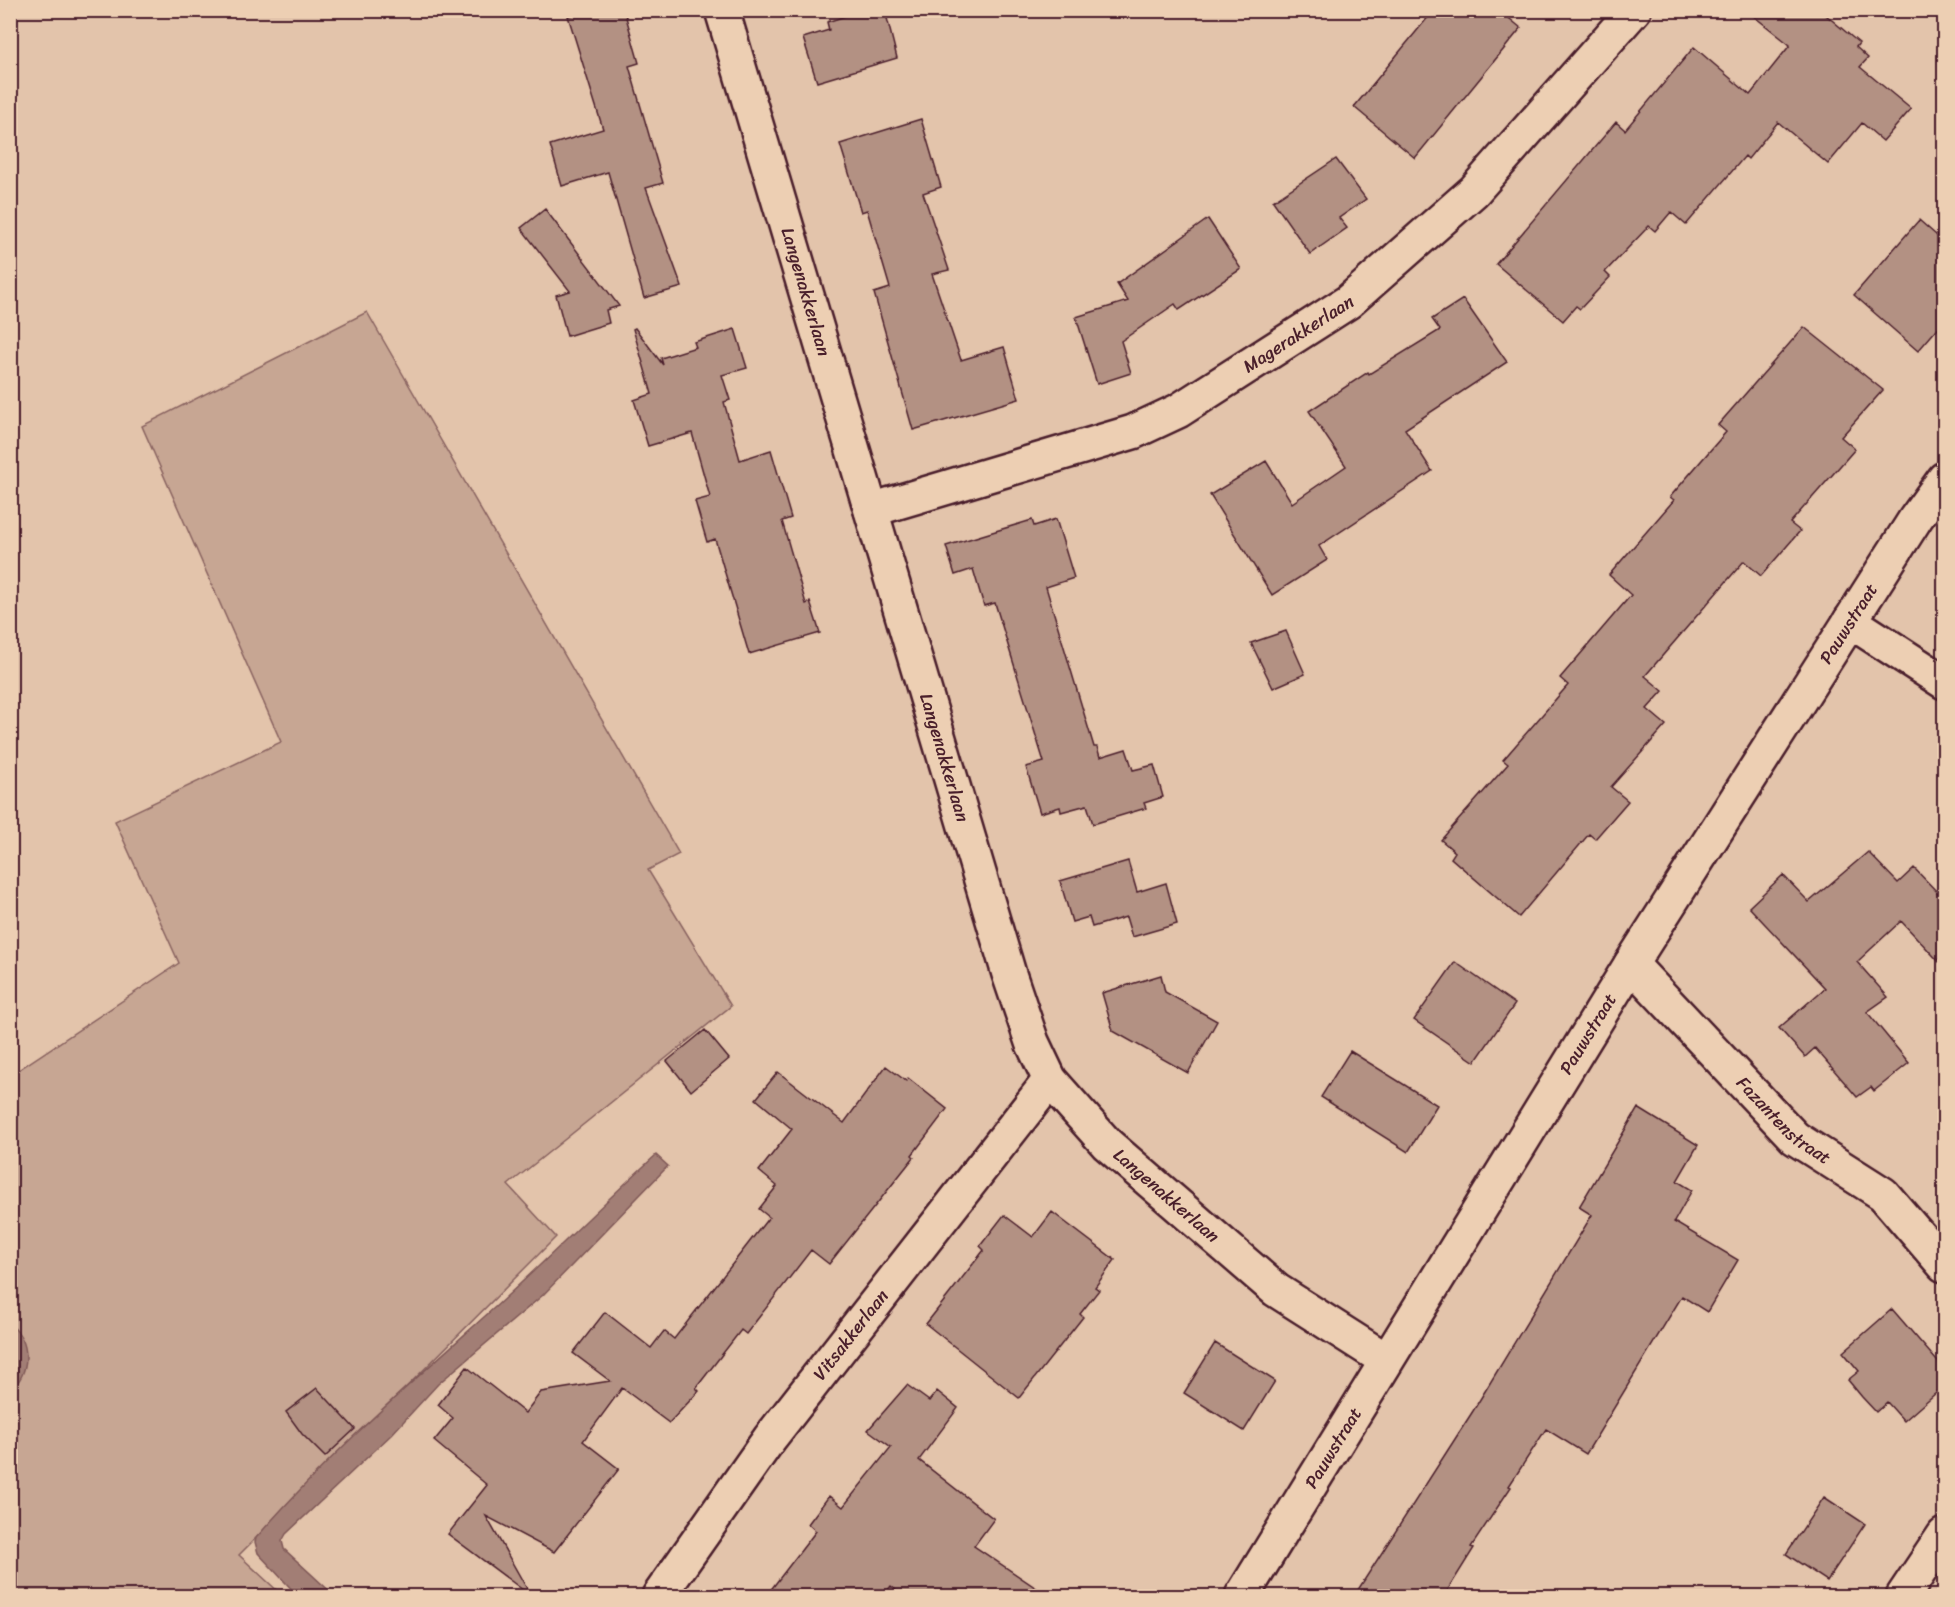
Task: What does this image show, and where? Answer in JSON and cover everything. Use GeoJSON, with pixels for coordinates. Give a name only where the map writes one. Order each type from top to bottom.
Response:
{"type":"FeatureCollection","features":[{"type":"Feature","properties":{"kind":"street","name":"Langenakkerlaan"},"geometry":{"type":"LineString","coordinates":[[722,10],[1009,974],[1032,1042],[1050,1080],[1107,1144],[1276,1290],[1386,1360]]}},
{"type":"Feature","properties":{"kind":"street","name":"Magerakkerlaan"},"geometry":{"type":"LineString","coordinates":[[871,510],[1133,432],[1178,411],[1348,303],[1474,192],[1634,10]]}},
{"type":"Feature","properties":{"kind":"street","name":"Pauwstraat"},"geometry":{"type":"LineString","coordinates":[[1242,1596],[1631,964],[1916,518],[1944,479]]}},
{"type":"Feature","properties":{"kind":"street"},"geometry":{"type":"LineString","coordinates":[[1850,621],[1944,682]]}},
{"type":"Feature","properties":{"kind":"street","name":"Fazantenstraat"},"geometry":{"type":"LineString","coordinates":[[1631,964],[1796,1138],[1883,1194],[1944,1265]]}},
{"type":"Feature","properties":{"kind":"street","name":"Vitsakkerlaan"},"geometry":{"type":"LineString","coordinates":[[659,1596],[770,1438],[1050,1080]]}},
{"type":"Feature","properties":{"kind":"street"},"geometry":{"type":"LineString","coordinates":[[1903,1596],[1944,1535]]}},
{"type":"Feature","properties":{"kind":"shaded area"},"geometry":{"type":"Polygon","coordinates":[[[367,312],[679,854],[648,870],[731,1006],[508,1185],[556,1237],[239,1555],[283,1596],[11,1596],[11,1075],[179,963],[115,821],[281,742],[142,426],[367,312]]]}},
{"type":"Feature","properties":{"kind":"shaded area"},"geometry":{"type":"Polygon","coordinates":[[[656,1155],[668,1166],[543,1295],[438,1384],[392,1434],[286,1534],[282,1541],[284,1549],[335,1596],[298,1596],[258,1553],[256,1538],[342,1448],[656,1155]]]}},
{"type":"Feature","properties":{"kind":"shaded area"},"geometry":{"type":"Polygon","coordinates":[[[11,1325],[23,1340],[26,1358],[22,1375],[11,1390],[11,1325]]]}},
{"type":"Feature","properties":{"kind":"building"},"geometry":{"type":"Polygon","coordinates":[[[588,10],[624,10],[639,63],[629,66],[663,183],[646,188],[682,287],[644,298],[608,172],[562,186],[550,145],[603,129],[568,16],[588,10]]]}},
{"type":"Feature","properties":{"kind":"building"},"geometry":{"type":"Polygon","coordinates":[[[864,10],[885,10],[897,58],[817,82],[803,38],[829,30],[827,22],[864,10]]]}},
{"type":"Feature","properties":{"kind":"building"},"geometry":{"type":"Polygon","coordinates":[[[1434,10],[1499,10],[1521,28],[1415,158],[1354,107],[1434,10]]]}},
{"type":"Feature","properties":{"kind":"building"},"geometry":{"type":"Polygon","coordinates":[[[1746,10],[1820,10],[1859,43],[1856,47],[1868,58],[1860,67],[1911,109],[1883,141],[1862,123],[1828,164],[1778,122],[1748,159],[1745,156],[1686,225],[1671,212],[1655,231],[1649,226],[1605,272],[1610,277],[1580,309],[1576,306],[1563,321],[1496,264],[1616,122],[1625,130],[1694,47],[1750,95],[1790,45],[1746,10]]]}},
{"type":"Feature","properties":{"kind":"building"},"geometry":{"type":"Polygon","coordinates":[[[921,119],[941,187],[923,193],[949,270],[932,274],[961,360],[1004,347],[1019,399],[913,430],[874,293],[890,288],[867,210],[861,212],[840,144],[921,119]]]}},
{"type":"Feature","properties":{"kind":"building"},"geometry":{"type":"Polygon","coordinates":[[[1336,159],[1366,199],[1339,218],[1347,228],[1310,254],[1273,201],[1336,159]]]}},
{"type":"Feature","properties":{"kind":"building"},"geometry":{"type":"Polygon","coordinates":[[[545,209],[619,306],[606,310],[609,323],[567,336],[556,295],[570,291],[521,228],[545,209]]]}},
{"type":"Feature","properties":{"kind":"building"},"geometry":{"type":"Polygon","coordinates":[[[1208,219],[1241,269],[1179,310],[1175,304],[1121,341],[1131,373],[1097,384],[1076,317],[1128,301],[1117,284],[1208,219]]]}},
{"type":"Feature","properties":{"kind":"building"},"geometry":{"type":"Polygon","coordinates":[[[1919,220],[1944,242],[1944,321],[1918,351],[1854,295],[1919,220]]]}},
{"type":"Feature","properties":{"kind":"building"},"geometry":{"type":"Polygon","coordinates":[[[1463,299],[1507,362],[1405,429],[1432,471],[1319,546],[1327,560],[1272,595],[1210,495],[1266,461],[1292,503],[1346,466],[1309,411],[1368,372],[1369,374],[1440,330],[1432,319],[1463,299]]]}},
{"type":"Feature","properties":{"kind":"building"},"geometry":{"type":"Polygon","coordinates":[[[1804,327],[1883,390],[1841,437],[1855,449],[1790,523],[1800,531],[1761,576],[1744,561],[1645,676],[1663,691],[1647,709],[1666,725],[1611,787],[1628,801],[1595,839],[1589,834],[1519,917],[1451,858],[1455,852],[1441,840],[1508,764],[1503,760],[1568,685],[1560,678],[1631,595],[1609,575],[1674,500],[1670,497],[1726,432],[1718,425],[1804,327]]]}},
{"type":"Feature","properties":{"kind":"building"},"geometry":{"type":"Polygon","coordinates":[[[635,328],[663,365],[661,358],[696,347],[694,342],[735,329],[747,368],[722,375],[730,400],[724,402],[740,460],[771,450],[791,518],[782,521],[806,604],[810,602],[820,633],[749,654],[715,539],[707,542],[695,501],[710,497],[692,433],[648,446],[634,400],[652,394],[633,329],[635,328]]]}},
{"type":"Feature","properties":{"kind":"building"},"geometry":{"type":"Polygon","coordinates":[[[1056,519],[1074,578],[1046,587],[1094,747],[1097,747],[1100,757],[1126,749],[1133,770],[1154,765],[1163,797],[1144,803],[1146,808],[1093,824],[1087,805],[1061,812],[1060,807],[1040,813],[1026,767],[1044,762],[995,603],[984,606],[973,569],[955,575],[946,546],[1032,520],[1034,526],[1056,519]]]}},
{"type":"Feature","properties":{"kind":"building"},"geometry":{"type":"Polygon","coordinates":[[[1286,631],[1305,674],[1273,688],[1251,643],[1286,631]]]}},
{"type":"Feature","properties":{"kind":"building"},"geometry":{"type":"Polygon","coordinates":[[[1868,852],[1898,883],[1914,868],[1944,899],[1944,967],[1901,921],[1857,962],[1888,997],[1867,1012],[1909,1063],[1874,1091],[1871,1087],[1857,1097],[1815,1048],[1805,1057],[1779,1028],[1825,988],[1749,907],[1783,875],[1809,902],[1868,852]]]}},
{"type":"Feature","properties":{"kind":"building"},"geometry":{"type":"Polygon","coordinates":[[[1128,861],[1137,892],[1166,883],[1177,924],[1132,937],[1126,917],[1092,927],[1089,917],[1072,922],[1060,881],[1128,861]]]}},
{"type":"Feature","properties":{"kind":"building"},"geometry":{"type":"Polygon","coordinates":[[[1455,962],[1515,1004],[1475,1062],[1414,1020],[1455,962]]]}},
{"type":"Feature","properties":{"kind":"building"},"geometry":{"type":"Polygon","coordinates":[[[1161,975],[1165,992],[1217,1021],[1188,1073],[1113,1031],[1102,993],[1161,975]]]}},
{"type":"Feature","properties":{"kind":"building"},"geometry":{"type":"Polygon","coordinates":[[[705,1030],[729,1059],[691,1091],[667,1061],[705,1030]]]}},
{"type":"Feature","properties":{"kind":"building"},"geometry":{"type":"Polygon","coordinates":[[[1350,1051],[1437,1105],[1408,1152],[1321,1097],[1350,1051]]]}},
{"type":"Feature","properties":{"kind":"building"},"geometry":{"type":"Polygon","coordinates":[[[886,1066],[906,1081],[908,1078],[947,1109],[912,1155],[914,1157],[829,1264],[811,1250],[746,1334],[741,1330],[696,1388],[699,1391],[669,1423],[622,1388],[583,1441],[619,1469],[554,1552],[486,1516],[531,1596],[448,1534],[487,1485],[434,1441],[453,1418],[438,1405],[467,1367],[525,1413],[541,1392],[610,1381],[573,1353],[605,1312],[651,1348],[664,1331],[674,1339],[769,1217],[759,1209],[777,1186],[759,1171],[792,1129],[756,1099],[778,1072],[844,1123],[886,1066]]]}},
{"type":"Feature","properties":{"kind":"building"},"geometry":{"type":"Polygon","coordinates":[[[1638,1108],[1698,1145],[1677,1181],[1692,1190],[1674,1222],[1738,1260],[1707,1312],[1682,1296],[1586,1454],[1546,1429],[1471,1547],[1474,1548],[1444,1596],[1354,1596],[1473,1411],[1592,1215],[1579,1207],[1638,1108]]]}},
{"type":"Feature","properties":{"kind":"building"},"geometry":{"type":"Polygon","coordinates":[[[1052,1212],[1115,1260],[1095,1287],[1099,1290],[1080,1314],[1083,1317],[1019,1398],[926,1324],[984,1250],[980,1246],[1004,1215],[1033,1237],[1052,1212]]]}},
{"type":"Feature","properties":{"kind":"building"},"geometry":{"type":"Polygon","coordinates":[[[1892,1309],[1944,1369],[1944,1386],[1904,1421],[1887,1402],[1876,1412],[1862,1397],[1848,1380],[1859,1371],[1843,1352],[1892,1309]]]}},
{"type":"Feature","properties":{"kind":"building"},"geometry":{"type":"Polygon","coordinates":[[[1215,1343],[1275,1381],[1244,1431],[1184,1393],[1215,1343]]]}},
{"type":"Feature","properties":{"kind":"building"},"geometry":{"type":"Polygon","coordinates":[[[907,1385],[929,1401],[937,1391],[958,1408],[919,1460],[994,1519],[974,1546],[1048,1596],[903,1596],[891,1586],[883,1596],[766,1596],[816,1531],[808,1524],[829,1496],[843,1507],[891,1447],[868,1430],[907,1385]]]}},
{"type":"Feature","properties":{"kind":"building"},"geometry":{"type":"Polygon","coordinates":[[[317,1388],[355,1429],[325,1457],[302,1434],[286,1412],[317,1388]]]}},
{"type":"Feature","properties":{"kind":"building"},"geometry":{"type":"Polygon","coordinates":[[[1824,1497],[1865,1524],[1827,1581],[1786,1554],[1824,1497]]]}}]}
